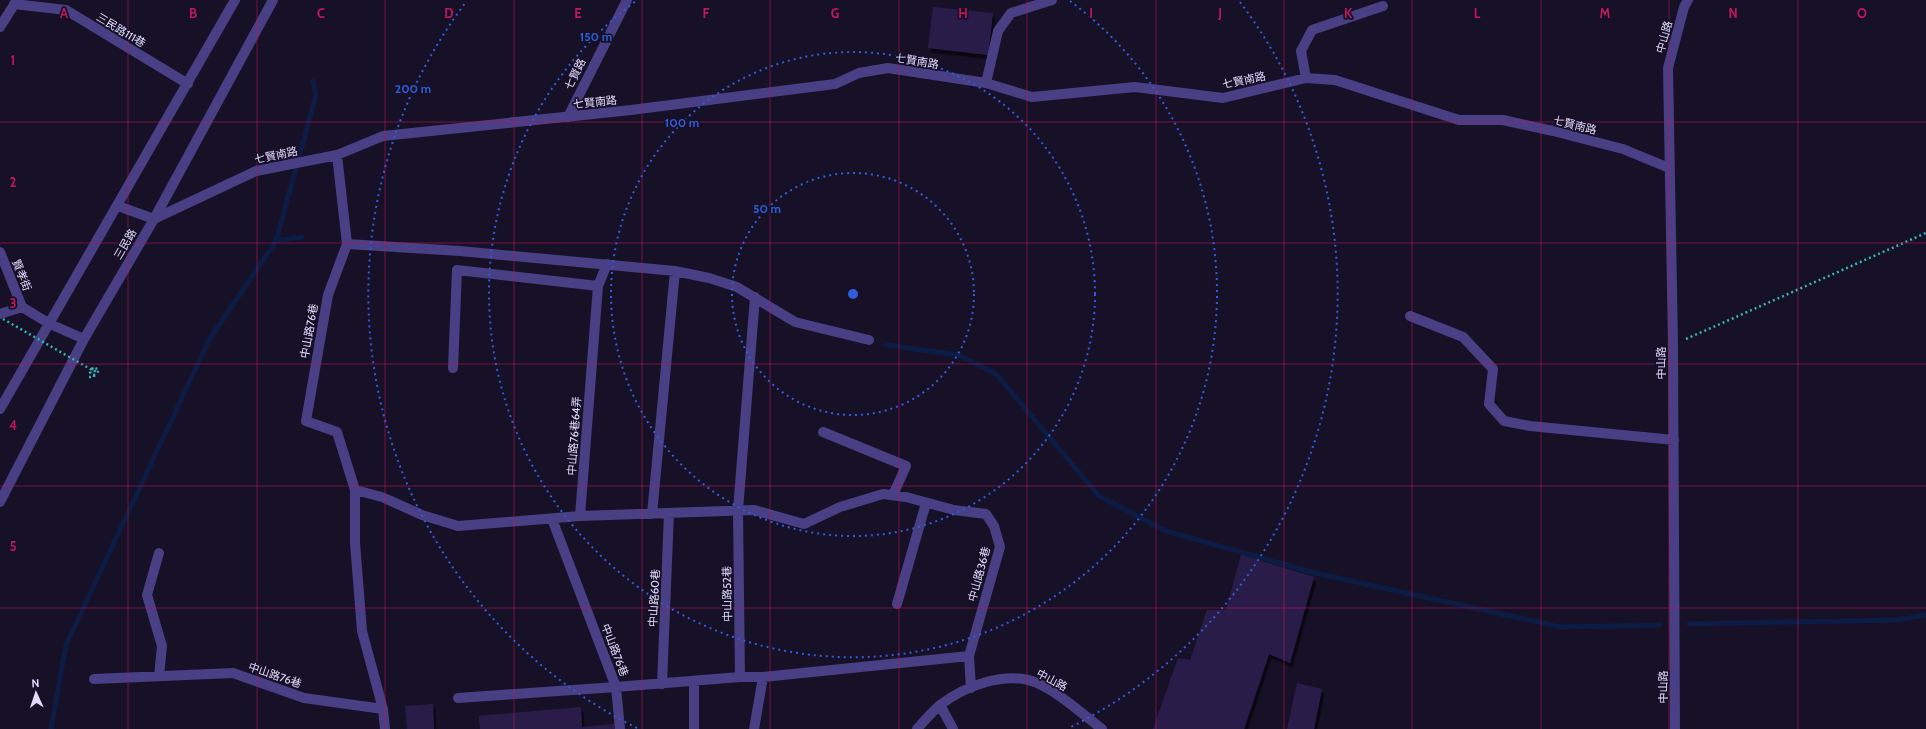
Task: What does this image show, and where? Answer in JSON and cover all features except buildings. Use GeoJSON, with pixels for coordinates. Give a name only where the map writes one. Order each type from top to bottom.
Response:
{"type":"FeatureCollection","features":[{"type":"Feature","properties":{"kind":"street"},"geometry":{"type":"LineString","coordinates":[[0,408],[118,206],[235,0]]}},
{"type":"Feature","properties":{"kind":"street","name":"三民路"},"geometry":{"type":"LineString","coordinates":[[0,502],[84,339],[154,219],[273,0]]}},
{"type":"Feature","properties":{"kind":"street","name":"七賢路"},"geometry":{"type":"LineString","coordinates":[[568,117],[608,34],[627,0]]}},
{"type":"Feature","properties":{"kind":"street"},"geometry":{"type":"LineString","coordinates":[[986,83],[998,31],[1011,13],[1052,0]]}},
{"type":"Feature","properties":{"kind":"street","name":"中山路"},"geometry":{"type":"LineString","coordinates":[[1675,729],[1673,345],[1668,68],[1684,7],[1688,0]]}},
{"type":"Feature","properties":{"kind":"street"},"geometry":{"type":"LineString","coordinates":[[1,24],[16,2]]}},
{"type":"Feature","properties":{"kind":"street","name":"三民路111巷"},"geometry":{"type":"LineString","coordinates":[[16,2],[66,10],[188,84]]}},
{"type":"Feature","properties":{"kind":"street"},"geometry":{"type":"LineString","coordinates":[[1306,78],[1301,51],[1312,30],[1383,6]]}},
{"type":"Feature","properties":{"kind":"street","name":"七賢南路"},"geometry":{"type":"LineString","coordinates":[[154,219],[256,171],[337,155],[384,136],[568,117],[835,84],[859,73],[888,68],[986,83],[1032,97],[1134,87],[1223,98],[1306,78],[1335,80],[1459,120],[1503,120],[1553,131],[1623,149],[1669,168]]}},
{"type":"Feature","properties":{"kind":"street","name":"中山路76巷"},"geometry":{"type":"LineString","coordinates":[[337,155],[348,244],[328,295],[306,421],[337,432],[355,490],[355,543],[362,631],[383,709],[385,729]]}},
{"type":"Feature","properties":{"kind":"street"},"geometry":{"type":"LineString","coordinates":[[118,206],[154,219]]}},
{"type":"Feature","properties":{"kind":"street"},"geometry":{"type":"LineString","coordinates":[[348,244],[460,251],[676,271],[709,278],[737,287],[794,322],[869,340]]}},
{"type":"Feature","properties":{"kind":"street","name":"賢孝街"},"geometry":{"type":"LineString","coordinates":[[0,252],[22,307]]}},
{"type":"Feature","properties":{"kind":"street","name":"中山路76巷64弄"},"geometry":{"type":"LineString","coordinates":[[580,516],[598,286],[607,264]]}},
{"type":"Feature","properties":{"kind":"street"},"geometry":{"type":"LineString","coordinates":[[453,368],[457,270],[598,286]]}},
{"type":"Feature","properties":{"kind":"street"},"geometry":{"type":"LineString","coordinates":[[652,514],[676,271]]}},
{"type":"Feature","properties":{"kind":"street"},"geometry":{"type":"LineString","coordinates":[[355,490],[382,497],[422,515],[458,526],[580,516],[738,510],[755,298]]}},
{"type":"Feature","properties":{"kind":"street"},"geometry":{"type":"LineString","coordinates":[[2,316],[22,307],[50,324],[84,339]]}},
{"type":"Feature","properties":{"kind":"street"},"geometry":{"type":"LineString","coordinates":[[1410,316],[1463,337],[1493,369],[1489,404],[1504,421],[1530,426],[1674,440]]}},
{"type":"Feature","properties":{"kind":"street"},"geometry":{"type":"LineString","coordinates":[[823,432],[906,466],[893,495]]}},
{"type":"Feature","properties":{"kind":"street","name":"中山路36巷"},"geometry":{"type":"LineString","coordinates":[[738,510],[754,510],[804,524],[840,507],[883,494],[926,502],[954,510],[986,514],[994,526],[1000,547],[969,656],[971,688]]}},
{"type":"Feature","properties":{"kind":"street"},"geometry":{"type":"LineString","coordinates":[[897,604],[926,502]]}},
{"type":"Feature","properties":{"kind":"street","name":"中山路52巷"},"geometry":{"type":"LineString","coordinates":[[738,510],[740,677]]}},
{"type":"Feature","properties":{"kind":"street","name":"中山路60巷"},"geometry":{"type":"LineString","coordinates":[[662,684],[669,513]]}},
{"type":"Feature","properties":{"kind":"street","name":"中山路76巷"},"geometry":{"type":"LineString","coordinates":[[458,698],[616,687],[552,519]]}},
{"type":"Feature","properties":{"kind":"street"},"geometry":{"type":"LineString","coordinates":[[159,554],[147,596],[162,646],[159,676]]}},
{"type":"Feature","properties":{"kind":"street"},"geometry":{"type":"LineString","coordinates":[[620,729],[616,687],[740,677],[763,677],[969,656]]}},
{"type":"Feature","properties":{"kind":"street","name":"中山路76巷"},"geometry":{"type":"LineString","coordinates":[[94,679],[233,673],[304,698],[383,709]]}},
{"type":"Feature","properties":{"kind":"street"},"geometry":{"type":"LineString","coordinates":[[754,729],[763,677]]}},
{"type":"Feature","properties":{"kind":"street","name":"中山路"},"geometry":{"type":"LineString","coordinates":[[917,729],[940,705],[971,688],[999,679],[1019,679],[1036,683],[1055,693],[1102,729]]}},
{"type":"Feature","properties":{"kind":"street"},"geometry":{"type":"LineString","coordinates":[[694,681],[694,729]]}},
{"type":"Feature","properties":{"kind":"street"},"geometry":{"type":"LineString","coordinates":[[940,705],[953,729]]}},
{"type":"Feature","properties":{"kind":"path"},"geometry":{"type":"LineString","coordinates":[[1673,345],[1926,233]]}},
{"type":"Feature","properties":{"kind":"path"},"geometry":{"type":"LineString","coordinates":[[2,316],[92,370],[93,367],[99,370],[98,372],[94,375],[92,375],[90,372],[91,369],[95,370],[96,372],[94,377],[89,377]]}},
{"type":"Feature","properties":{"kind":"waterway"},"geometry":{"type":"LineString","coordinates":[[276,241],[316,95],[313,81]]}},
{"type":"Feature","properties":{"kind":"waterway"},"geometry":{"type":"LineString","coordinates":[[51,729],[66,645],[209,340],[276,241],[302,237]]}},
{"type":"Feature","properties":{"kind":"waterway"},"geometry":{"type":"LineString","coordinates":[[886,345],[959,355],[996,374],[1099,496],[1166,531],[1315,573],[1561,627],[1660,625]]}},
{"type":"Feature","properties":{"kind":"waterway"},"geometry":{"type":"LineString","coordinates":[[1689,624],[1897,620],[1926,615]]}}]}
